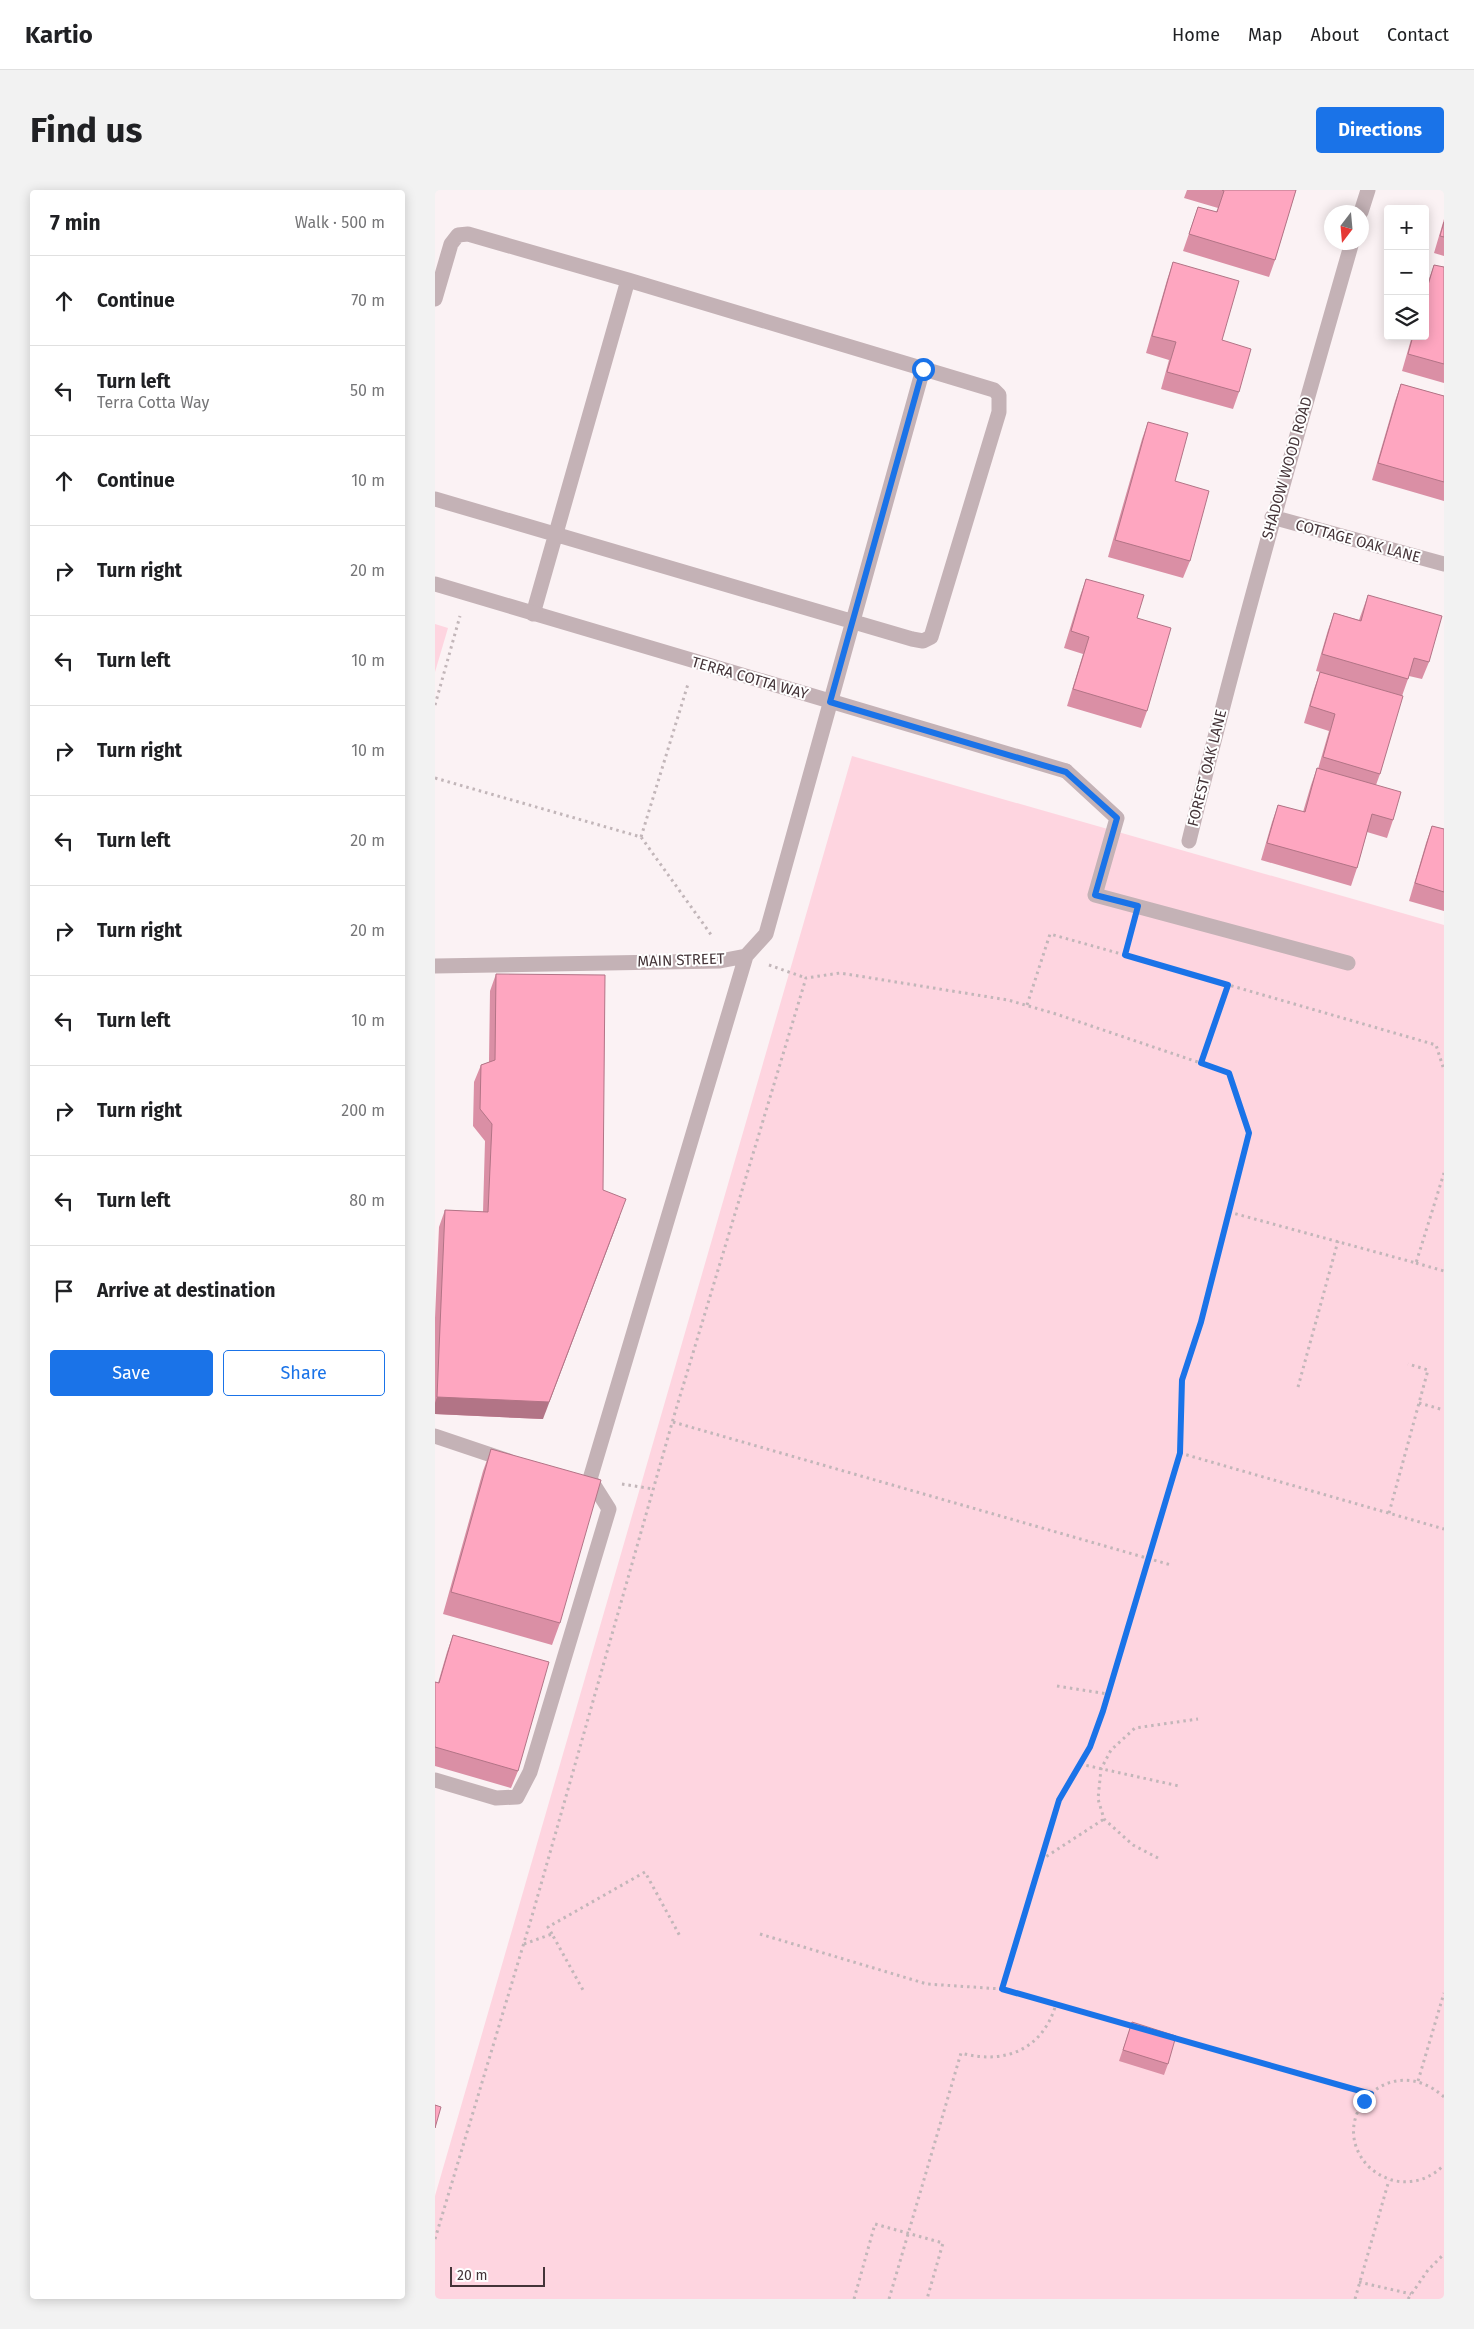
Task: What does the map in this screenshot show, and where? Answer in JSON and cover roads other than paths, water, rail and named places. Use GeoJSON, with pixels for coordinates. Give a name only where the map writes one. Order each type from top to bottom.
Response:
{"type":"FeatureCollection","features":[{"type":"Feature","properties":{"kind":"street"},"geometry":{"type":"LineString","coordinates":[[1363,205],[1367,190]]}},
{"type":"Feature","properties":{"kind":"street"},"geometry":{"type":"LineString","coordinates":[[435,299],[451,244],[458,235],[468,234],[994,390],[999,395],[999,412],[931,637],[923,640],[912,639],[851,622],[435,499]]}},
{"type":"Feature","properties":{"kind":"street","name":"SHADOW WOOD ROAD"},"geometry":{"type":"LineString","coordinates":[[1225,694],[1272,517],[1350,250]]}},
{"type":"Feature","properties":{"kind":"street"},"geometry":{"type":"LineString","coordinates":[[533,614],[628,280]]}},
{"type":"Feature","properties":{"kind":"street","name":"MAIN STREET"},"geometry":{"type":"LineString","coordinates":[[435,966],[720,961],[746,956],[766,934],[851,622],[923,369]]}},
{"type":"Feature","properties":{"kind":"street","name":"COTTAGE OAK LANE"},"geometry":{"type":"LineString","coordinates":[[1272,517],[1444,564]]}},
{"type":"Feature","properties":{"kind":"street","name":"TERRA COTTA WAY"},"geometry":{"type":"LineString","coordinates":[[435,584],[1066,772],[1117,818],[1095,895],[1348,963]]}},
{"type":"Feature","properties":{"kind":"street","name":"FOREST OAK LANE"},"geometry":{"type":"LineString","coordinates":[[1189,841],[1225,694]]}},
{"type":"Feature","properties":{"kind":"street"},"geometry":{"type":"LineString","coordinates":[[435,1780],[496,1798],[517,1797],[530,1772],[609,1509],[591,1480],[746,956]]}},
{"type":"Feature","properties":{"kind":"street"},"geometry":{"type":"LineString","coordinates":[[435,1436],[519,1465]]}},
{"type":"Feature","properties":{"kind":"street"},"geometry":{"type":"LineString","coordinates":[[573,1477],[591,1480]]}}]}
